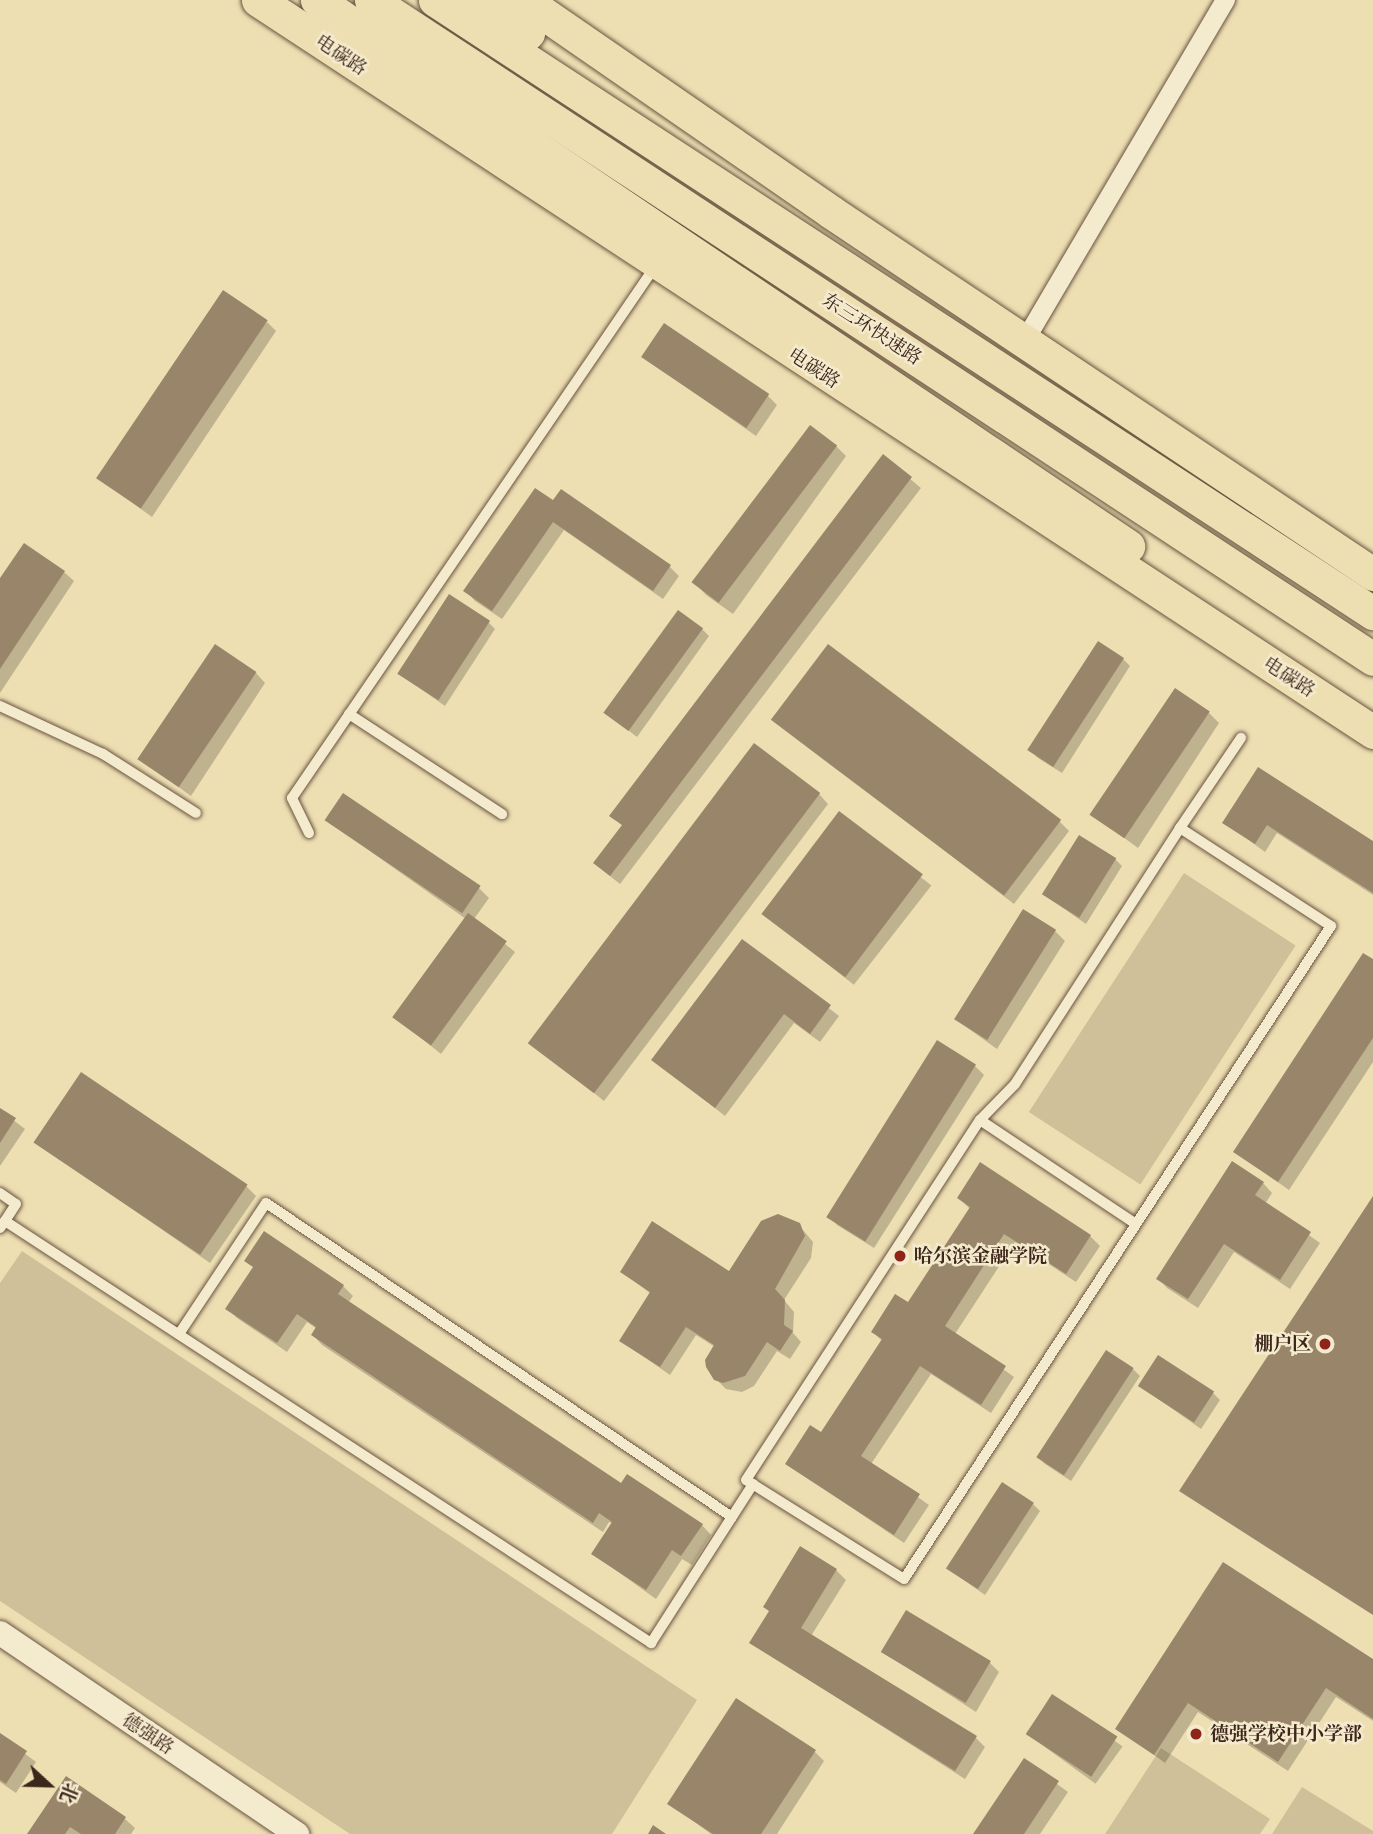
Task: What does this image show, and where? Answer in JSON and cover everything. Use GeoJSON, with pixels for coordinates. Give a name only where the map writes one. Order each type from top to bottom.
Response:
{"type":"FeatureCollection","features":[{"type":"Feature","properties":{"kind":"highway","name":"电碳路"},"geometry":{"type":"LineString","coordinates":[[258,0],[656,265],[1373,732]]}},
{"type":"Feature","properties":{"kind":"highway"},"geometry":{"type":"LineString","coordinates":[[317,0],[1373,708]]}},
{"type":"Feature","properties":{"kind":"highway","name":"东三环快速路"},"geometry":{"type":"LineString","coordinates":[[371,0],[1373,659]]}},
{"type":"Feature","properties":{"kind":"highway","name":"东三环快速路"},"geometry":{"type":"LineString","coordinates":[[435,0],[1373,613]]}},
{"type":"Feature","properties":{"kind":"highway"},"geometry":{"type":"LineString","coordinates":[[478,0],[1081,399],[1373,586]]}},
{"type":"Feature","properties":{"kind":"highway"},"geometry":{"type":"LineString","coordinates":[[524,0],[831,212],[1026,339],[1373,574]]}},
{"type":"Feature","properties":{"kind":"street"},"geometry":{"type":"LineString","coordinates":[[1026,339],[1225,0]]}},
{"type":"Feature","properties":{"kind":"street","name":"德强路"},"geometry":{"type":"LineString","coordinates":[[0,1633],[297,1834]]}},
{"type":"Feature","properties":{"kind":"street","name":"德强路"},"geometry":{"type":"LineString","coordinates":[[0,1649],[273,1834]]}},
{"type":"Feature","properties":{"kind":"lane"},"geometry":{"type":"LineString","coordinates":[[309,833],[292,798],[656,265]]}},
{"type":"Feature","properties":{"kind":"lane"},"geometry":{"type":"LineString","coordinates":[[0,706],[103,754],[196,813]]}},
{"type":"Feature","properties":{"kind":"lane"},"geometry":{"type":"LineString","coordinates":[[349,714],[502,814]]}},
{"type":"Feature","properties":{"kind":"lane"},"geometry":{"type":"LineString","coordinates":[[1180,828],[1331,926],[904,1579],[746,1480],[980,1120],[1014,1084],[1180,828],[1241,738]]}},
{"type":"Feature","properties":{"kind":"lane"},"geometry":{"type":"LineString","coordinates":[[980,1120],[1136,1224]]}},
{"type":"Feature","properties":{"kind":"lane"},"geometry":{"type":"LineString","coordinates":[[0,1194],[16,1205],[3,1225],[179,1334],[651,1643],[753,1484]]}},
{"type":"Feature","properties":{"kind":"lane"},"geometry":{"type":"LineString","coordinates":[[179,1334],[266,1203],[732,1517]]}},
{"type":"Feature","properties":{"kind":"shaded area"},"geometry":{"type":"Polygon","coordinates":[[[1184,873],[1296,945],[1140,1184],[1029,1112],[1184,873]]]}},
{"type":"Feature","properties":{"kind":"shaded area"},"geometry":{"type":"Polygon","coordinates":[[[22,1251],[697,1700],[612,1834],[350,1834],[0,1601],[0,1283],[22,1251]]]}},
{"type":"Feature","properties":{"kind":"shaded area"},"geometry":{"type":"Polygon","coordinates":[[[1161,1748],[1270,1819],[1260,1834],[1105,1834],[1161,1748]]]}},
{"type":"Feature","properties":{"kind":"shaded area"},"geometry":{"type":"Polygon","coordinates":[[[1302,1787],[1373,1831],[1373,1834],[1272,1834],[1302,1787]]]}},
{"type":"Feature","properties":{"kind":"building"},"geometry":{"type":"Polygon","coordinates":[[[223,290],[268,320],[141,508],[96,478],[223,290]]]}},
{"type":"Feature","properties":{"kind":"building"},"geometry":{"type":"Polygon","coordinates":[[[664,323],[769,394],[746,428],[641,357],[664,323]]]}},
{"type":"Feature","properties":{"kind":"building"},"geometry":{"type":"Polygon","coordinates":[[[810,425],[837,445],[719,603],[691,582],[810,425]]]}},
{"type":"Feature","properties":{"kind":"building"},"geometry":{"type":"Polygon","coordinates":[[[883,454],[912,477],[610,876],[593,863],[622,825],[609,816],[883,454]]]}},
{"type":"Feature","properties":{"kind":"building"},"geometry":{"type":"Polygon","coordinates":[[[535,488],[553,500],[561,489],[671,565],[653,591],[553,522],[492,611],[463,591],[535,488]]]}},
{"type":"Feature","properties":{"kind":"building"},"geometry":{"type":"Polygon","coordinates":[[[24,543],[65,571],[0,669],[0,578],[24,543]]]}},
{"type":"Feature","properties":{"kind":"building"},"geometry":{"type":"Polygon","coordinates":[[[449,594],[490,621],[438,700],[397,674],[449,594]]]}},
{"type":"Feature","properties":{"kind":"building"},"geometry":{"type":"Polygon","coordinates":[[[678,610],[703,628],[628,731],[603,713],[678,610]]]}},
{"type":"Feature","properties":{"kind":"building"},"geometry":{"type":"Polygon","coordinates":[[[1098,641],[1124,658],[1053,767],[1027,750],[1098,641]]]}},
{"type":"Feature","properties":{"kind":"building"},"geometry":{"type":"Polygon","coordinates":[[[215,644],[256,672],[179,787],[137,759],[215,644]]]}},
{"type":"Feature","properties":{"kind":"building"},"geometry":{"type":"Polygon","coordinates":[[[828,644],[1061,820],[1004,896],[771,720],[828,644]]]}},
{"type":"Feature","properties":{"kind":"building"},"geometry":{"type":"Polygon","coordinates":[[[1175,688],[1210,711],[1124,838],[1089,815],[1175,688]]]}},
{"type":"Feature","properties":{"kind":"building"},"geometry":{"type":"Polygon","coordinates":[[[754,743],[820,793],[594,1093],[528,1043],[754,743]]]}},
{"type":"Feature","properties":{"kind":"building"},"geometry":{"type":"Polygon","coordinates":[[[1258,767],[1373,841],[1373,893],[1267,825],[1255,844],[1222,823],[1258,767]]]}},
{"type":"Feature","properties":{"kind":"building"},"geometry":{"type":"Polygon","coordinates":[[[343,793],[481,886],[462,913],[325,820],[343,793]]]}},
{"type":"Feature","properties":{"kind":"building"},"geometry":{"type":"Polygon","coordinates":[[[839,811],[923,874],[845,977],[761,914],[839,811]]]}},
{"type":"Feature","properties":{"kind":"building"},"geometry":{"type":"Polygon","coordinates":[[[1079,835],[1116,858],[1079,918],[1042,894],[1079,835]]]}},
{"type":"Feature","properties":{"kind":"building"},"geometry":{"type":"Polygon","coordinates":[[[1023,909],[1056,930],[987,1040],[954,1019],[1023,909]]]}},
{"type":"Feature","properties":{"kind":"building"},"geometry":{"type":"Polygon","coordinates":[[[468,913],[507,941],[431,1046],[392,1017],[468,913]]]}},
{"type":"Feature","properties":{"kind":"building"},"geometry":{"type":"Polygon","coordinates":[[[742,939],[831,1005],[810,1034],[784,1014],[715,1108],[651,1060],[742,939]]]}},
{"type":"Feature","properties":{"kind":"building"},"geometry":{"type":"Polygon","coordinates":[[[1363,953],[1373,959],[1373,1038],[1278,1182],[1233,1152],[1363,953]]]}},
{"type":"Feature","properties":{"kind":"building"},"geometry":{"type":"Polygon","coordinates":[[[937,1040],[976,1064],[865,1242],[826,1217],[937,1040]]]}},
{"type":"Feature","properties":{"kind":"building"},"geometry":{"type":"Polygon","coordinates":[[[81,1072],[248,1184],[200,1255],[33,1142],[81,1072]]]}},
{"type":"Feature","properties":{"kind":"building"},"geometry":{"type":"Polygon","coordinates":[[[0,1108],[16,1118],[0,1143],[0,1108]]]}},
{"type":"Feature","properties":{"kind":"building"},"geometry":{"type":"Polygon","coordinates":[[[1232,1161],[1264,1182],[1255,1195],[1311,1232],[1280,1280],[1224,1244],[1188,1299],[1156,1279],[1232,1161]]]}},
{"type":"Feature","properties":{"kind":"building"},"geometry":{"type":"Polygon","coordinates":[[[980,1162],[1091,1235],[1066,1274],[1004,1234],[945,1326],[1006,1366],[981,1405],[920,1366],[861,1456],[920,1494],[894,1535],[785,1464],[810,1425],[821,1432],[882,1339],[871,1332],[895,1294],[908,1302],[970,1207],[957,1198],[980,1162]]]}},
{"type":"Feature","properties":{"kind":"building","name":"棚户区"},"geometry":{"type":"Polygon","coordinates":[[[1373,1196],[1373,1615],[1179,1491],[1373,1196]]]}},
{"type":"Feature","properties":{"kind":"building"},"geometry":{"type":"Polygon","coordinates":[[[778,1214],[800,1223],[805,1236],[775,1289],[785,1300],[784,1325],[793,1331],[780,1351],[767,1342],[745,1376],[723,1383],[714,1380],[706,1367],[705,1360],[714,1345],[686,1327],[660,1367],[619,1341],[650,1292],[620,1272],[652,1221],[729,1271],[761,1221],[778,1214]]]}},
{"type":"Feature","properties":{"kind":"building"},"geometry":{"type":"Polygon","coordinates":[[[264,1231],[344,1285],[338,1294],[621,1483],[627,1474],[703,1524],[681,1556],[672,1550],[646,1590],[591,1554],[612,1522],[599,1513],[593,1523],[311,1335],[316,1327],[297,1314],[277,1343],[225,1309],[253,1267],[244,1261],[264,1231]]]}},
{"type":"Feature","properties":{"kind":"building"},"geometry":{"type":"Polygon","coordinates":[[[1106,1350],[1134,1368],[1064,1475],[1036,1457],[1106,1350]]]}},
{"type":"Feature","properties":{"kind":"building"},"geometry":{"type":"Polygon","coordinates":[[[1158,1355],[1214,1391],[1194,1423],[1138,1386],[1158,1355]]]}},
{"type":"Feature","properties":{"kind":"building"},"geometry":{"type":"Polygon","coordinates":[[[1002,1482],[1034,1503],[978,1589],[946,1568],[1002,1482]]]}},
{"type":"Feature","properties":{"kind":"building"},"geometry":{"type":"Polygon","coordinates":[[[800,1546],[837,1569],[801,1628],[977,1736],[955,1771],[749,1643],[769,1611],[763,1607],[800,1546]]]}},
{"type":"Feature","properties":{"kind":"building"},"geometry":{"type":"Polygon","coordinates":[[[1223,1562],[1373,1659],[1373,1719],[1326,1688],[1278,1762],[1188,1703],[1154,1755],[1115,1729],[1223,1562]]]}},
{"type":"Feature","properties":{"kind":"building"},"geometry":{"type":"Polygon","coordinates":[[[906,1610],[991,1661],[966,1703],[881,1652],[906,1610]]]}},
{"type":"Feature","properties":{"kind":"building"},"geometry":{"type":"Polygon","coordinates":[[[1052,1694],[1117,1736],[1091,1777],[1026,1734],[1052,1694]]]}},
{"type":"Feature","properties":{"kind":"building"},"geometry":{"type":"Polygon","coordinates":[[[736,1698],[816,1750],[761,1834],[713,1834],[667,1804],[736,1698]]]}},
{"type":"Feature","properties":{"kind":"building"},"geometry":{"type":"Polygon","coordinates":[[[0,1733],[27,1751],[6,1784],[0,1780],[0,1733]]]}},
{"type":"Feature","properties":{"kind":"building"},"geometry":{"type":"Polygon","coordinates":[[[1024,1758],[1059,1781],[1024,1834],[973,1834],[1024,1758]]]}},
{"type":"Feature","properties":{"kind":"building"},"geometry":{"type":"Polygon","coordinates":[[[66,1776],[126,1817],[115,1834],[81,1834],[70,1827],[65,1834],[27,1834],[66,1776]]]}},
{"type":"Feature","properties":{"kind":"building"},"geometry":{"type":"Polygon","coordinates":[[[653,1825],[666,1834],[648,1834],[653,1825]]]}},
{"type":"Feature","properties":{"kind":"place","name":"哈尔滨金融学院"},"geometry":{"type":"Point","coordinates":[900,1256]}},
{"type":"Feature","properties":{"kind":"place","name":"棚户区"},"geometry":{"type":"Point","coordinates":[1325,1344]}},
{"type":"Feature","properties":{"kind":"place","name":"德强学校中小学部"},"geometry":{"type":"Point","coordinates":[1196,1734]}}]}
